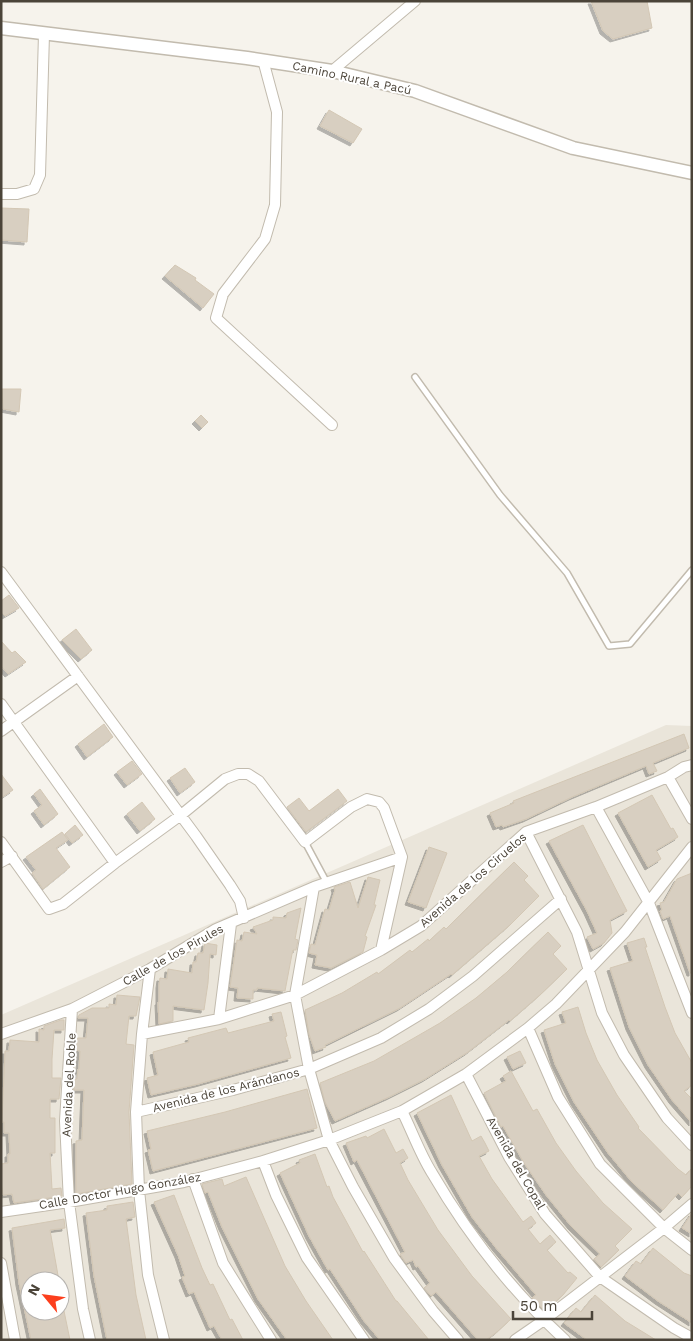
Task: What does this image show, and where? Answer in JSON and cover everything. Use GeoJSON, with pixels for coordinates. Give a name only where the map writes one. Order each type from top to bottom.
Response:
{"type":"FeatureCollection","features":[{"type":"Feature","properties":{"kind":"street"},"geometry":{"type":"LineString","coordinates":[[332,71],[415,1]]}},
{"type":"Feature","properties":{"kind":"street","name":"Camino Rural a Pacú"},"geometry":{"type":"LineString","coordinates":[[1,28],[264,60],[332,71],[415,91],[572,148],[692,173]]}},
{"type":"Feature","properties":{"kind":"street"},"geometry":{"type":"LineString","coordinates":[[1,194],[17,194],[34,189],[40,176],[44,34]]}},
{"type":"Feature","properties":{"kind":"street"},"geometry":{"type":"LineString","coordinates":[[264,60],[277,112],[275,205],[264,239],[223,294],[216,318],[332,425]]}},
{"type":"Feature","properties":{"kind":"street"},"geometry":{"type":"LineString","coordinates":[[1,572],[181,815],[240,901],[244,918]]}},
{"type":"Feature","properties":{"kind":"street"},"geometry":{"type":"LineString","coordinates":[[1,730],[78,676]]}},
{"type":"Feature","properties":{"kind":"street"},"geometry":{"type":"LineString","coordinates":[[1,704],[115,862]]}},
{"type":"Feature","properties":{"kind":"street","name":"Avenida de los Ciruelos"},"geometry":{"type":"LineString","coordinates":[[142,1034],[219,1019],[295,995],[382,950],[421,926],[526,832],[596,807],[692,765]]}},
{"type":"Feature","properties":{"kind":"street"},"geometry":{"type":"LineString","coordinates":[[1,842],[50,909],[64,904],[115,862],[181,815],[225,779],[238,774],[248,774],[258,781],[305,842],[351,807],[367,799],[374,800],[384,808],[402,857],[382,950]]}},
{"type":"Feature","properties":{"kind":"street"},"geometry":{"type":"LineString","coordinates":[[668,777],[692,819]]}},
{"type":"Feature","properties":{"kind":"street"},"geometry":{"type":"LineString","coordinates":[[596,807],[649,903],[692,1013]]}},
{"type":"Feature","properties":{"kind":"street"},"geometry":{"type":"LineString","coordinates":[[526,832],[577,932],[602,1013],[624,1055],[667,1118],[692,1145]]}},
{"type":"Feature","properties":{"kind":"street","name":"Calle Doctor Hugo González"},"geometry":{"type":"LineString","coordinates":[[1,1212],[139,1190],[193,1179],[263,1161],[329,1140],[402,1111],[466,1074],[528,1028],[556,1004],[625,932],[692,847]]}},
{"type":"Feature","properties":{"kind":"street"},"geometry":{"type":"LineString","coordinates":[[1,862],[12,856]]}},
{"type":"Feature","properties":{"kind":"street","name":"Calle de los Pirules"},"geometry":{"type":"LineString","coordinates":[[1,1034],[72,1009],[150,969],[216,929],[314,888],[402,857]]}},
{"type":"Feature","properties":{"kind":"street"},"geometry":{"type":"LineString","coordinates":[[314,888],[295,995],[310,1068],[329,1140],[353,1188],[394,1258],[433,1311],[458,1340]]}},
{"type":"Feature","properties":{"kind":"street","name":"Avenida de los Arándanos"},"geometry":{"type":"LineString","coordinates":[[136,1112],[233,1090],[310,1068],[381,1038],[429,1009],[473,976],[561,900]]}},
{"type":"Feature","properties":{"kind":"street"},"geometry":{"type":"LineString","coordinates":[[219,1019],[231,924]]}},
{"type":"Feature","properties":{"kind":"street"},"geometry":{"type":"LineString","coordinates":[[150,969],[142,1034],[136,1112],[139,1190],[148,1275],[164,1340]]}},
{"type":"Feature","properties":{"kind":"street","name":"Avenida del Roble"},"geometry":{"type":"LineString","coordinates":[[72,1009],[65,1121],[69,1202],[82,1309],[90,1340]]}},
{"type":"Feature","properties":{"kind":"street"},"geometry":{"type":"LineString","coordinates":[[528,1028],[558,1097],[600,1164],[664,1228],[692,1250]]}},
{"type":"Feature","properties":{"kind":"street","name":"Avenida del Copal"},"geometry":{"type":"LineString","coordinates":[[466,1074],[509,1157],[546,1214],[600,1277],[674,1328],[692,1338]]}},
{"type":"Feature","properties":{"kind":"street"},"geometry":{"type":"LineString","coordinates":[[402,1111],[430,1172],[474,1239],[508,1282],[566,1340]]}},
{"type":"Feature","properties":{"kind":"street"},"geometry":{"type":"LineString","coordinates":[[263,1161],[276,1195],[307,1258],[364,1340]]}},
{"type":"Feature","properties":{"kind":"street"},"geometry":{"type":"LineString","coordinates":[[193,1179],[223,1263],[271,1340]]}},
{"type":"Feature","properties":{"kind":"street"},"geometry":{"type":"LineString","coordinates":[[515,1340],[664,1228],[692,1204]]}},
{"type":"Feature","properties":{"kind":"street"},"geometry":{"type":"LineString","coordinates":[[1,1263],[15,1340]]}},
{"type":"Feature","properties":{"kind":"lane"},"geometry":{"type":"LineString","coordinates":[[415,377],[500,495],[567,573],[609,646],[630,644],[692,570]]}},
{"type":"Feature","properties":{"kind":"lane"},"geometry":{"type":"LineString","coordinates":[[305,842],[327,883]]}},
{"type":"Feature","properties":{"kind":"shaded area"},"geometry":{"type":"Polygon","coordinates":[[[666,725],[692,726],[692,1340],[1,1340],[1,1015],[666,725]]]}},
{"type":"Feature","properties":{"kind":"building"},"geometry":{"type":"Polygon","coordinates":[[[591,1],[647,1],[652,28],[613,39],[603,31],[591,1]]]}},
{"type":"Feature","properties":{"kind":"building"},"geometry":{"type":"Polygon","coordinates":[[[329,110],[362,129],[353,143],[320,126],[329,110]]]}},
{"type":"Feature","properties":{"kind":"building"},"geometry":{"type":"Polygon","coordinates":[[[1,208],[29,209],[27,242],[1,240],[1,208]]]}},
{"type":"Feature","properties":{"kind":"building"},"geometry":{"type":"Polygon","coordinates":[[[175,265],[196,278],[195,280],[214,294],[203,308],[165,276],[175,265]]]}},
{"type":"Feature","properties":{"kind":"building"},"geometry":{"type":"Polygon","coordinates":[[[2,389],[21,389],[19,412],[3,409],[2,389]]]}},
{"type":"Feature","properties":{"kind":"building"},"geometry":{"type":"Polygon","coordinates":[[[201,415],[208,422],[202,428],[195,421],[201,415]]]}},
{"type":"Feature","properties":{"kind":"building"},"geometry":{"type":"Polygon","coordinates":[[[9,595],[19,608],[5,616],[1,612],[1,601],[9,595]]]}},
{"type":"Feature","properties":{"kind":"building"},"geometry":{"type":"Polygon","coordinates":[[[76,629],[92,650],[81,659],[62,640],[76,629]]]}},
{"type":"Feature","properties":{"kind":"building"},"geometry":{"type":"Polygon","coordinates":[[[1,641],[12,653],[15,651],[26,662],[8,674],[1,666],[1,641]]]}},
{"type":"Feature","properties":{"kind":"building"},"geometry":{"type":"Polygon","coordinates":[[[104,724],[113,737],[87,757],[78,744],[104,724]]]}},
{"type":"Feature","properties":{"kind":"building"},"geometry":{"type":"Polygon","coordinates":[[[684,734],[689,748],[653,763],[657,771],[649,774],[646,766],[572,797],[526,819],[503,827],[502,825],[496,827],[490,813],[514,803],[513,801],[684,734]]]}},
{"type":"Feature","properties":{"kind":"building"},"geometry":{"type":"Polygon","coordinates":[[[132,761],[142,774],[127,785],[117,772],[132,761]]]}},
{"type":"Feature","properties":{"kind":"building"},"geometry":{"type":"Polygon","coordinates":[[[185,768],[195,782],[180,793],[170,778],[185,768]]]}},
{"type":"Feature","properties":{"kind":"building"},"geometry":{"type":"Polygon","coordinates":[[[1,774],[13,790],[1,798],[1,774]]]}},
{"type":"Feature","properties":{"kind":"building"},"geometry":{"type":"Polygon","coordinates":[[[40,789],[58,814],[44,825],[34,811],[42,805],[34,794],[40,789]]]}},
{"type":"Feature","properties":{"kind":"building"},"geometry":{"type":"Polygon","coordinates":[[[338,789],[347,801],[306,832],[287,807],[299,798],[309,811],[338,789]]]}},
{"type":"Feature","properties":{"kind":"building"},"geometry":{"type":"Polygon","coordinates":[[[652,795],[671,829],[673,828],[678,837],[656,850],[661,859],[648,867],[618,813],[652,795]]]}},
{"type":"Feature","properties":{"kind":"building"},"geometry":{"type":"Polygon","coordinates":[[[142,802],[155,819],[140,831],[127,814],[142,802]]]}},
{"type":"Feature","properties":{"kind":"building"},"geometry":{"type":"Polygon","coordinates":[[[75,825],[83,835],[72,843],[65,834],[75,825]]]}},
{"type":"Feature","properties":{"kind":"building"},"geometry":{"type":"Polygon","coordinates":[[[583,825],[627,911],[610,920],[612,933],[604,943],[593,949],[587,937],[597,933],[549,841],[583,825]]]}},
{"type":"Feature","properties":{"kind":"building"},"geometry":{"type":"Polygon","coordinates":[[[62,832],[68,840],[56,848],[70,867],[43,889],[32,873],[36,870],[26,857],[62,832]]]}},
{"type":"Feature","properties":{"kind":"building"},"geometry":{"type":"Polygon","coordinates":[[[429,847],[447,853],[426,908],[408,902],[429,847]]]}},
{"type":"Feature","properties":{"kind":"building"},"geometry":{"type":"Polygon","coordinates":[[[514,862],[528,876],[524,880],[539,896],[511,924],[452,975],[400,1008],[315,1051],[309,1034],[305,1010],[342,993],[377,972],[378,974],[410,950],[412,952],[428,939],[429,941],[444,927],[446,929],[514,862]]]}},
{"type":"Feature","properties":{"kind":"building"},"geometry":{"type":"Polygon","coordinates":[[[692,873],[692,973],[690,973],[670,916],[663,919],[660,903],[664,902],[677,879],[692,873]]]}},
{"type":"Feature","properties":{"kind":"building"},"geometry":{"type":"Polygon","coordinates":[[[368,877],[380,880],[374,905],[376,905],[365,936],[367,937],[363,952],[331,968],[315,965],[317,955],[309,953],[311,944],[315,945],[325,909],[329,910],[335,890],[334,887],[350,882],[358,908],[368,877]]]}},
{"type":"Feature","properties":{"kind":"building"},"geometry":{"type":"Polygon","coordinates":[[[301,908],[295,939],[298,940],[296,950],[293,950],[285,991],[257,988],[257,990],[253,990],[253,999],[237,998],[238,988],[230,987],[237,940],[242,941],[244,932],[257,934],[253,927],[273,920],[273,917],[286,918],[287,913],[301,908]]]}},
{"type":"Feature","properties":{"kind":"building"},"geometry":{"type":"Polygon","coordinates":[[[548,932],[561,946],[553,954],[567,969],[541,994],[510,1021],[468,1052],[425,1079],[335,1121],[325,1102],[320,1083],[374,1061],[440,1023],[476,998],[507,972],[548,932]]]}},
{"type":"Feature","properties":{"kind":"building"},"geometry":{"type":"Polygon","coordinates":[[[644,938],[647,947],[645,947],[665,1007],[675,1033],[692,1063],[692,1085],[684,1091],[692,1099],[692,1123],[672,1100],[648,1065],[629,1027],[610,968],[633,961],[627,943],[644,938]]]}},
{"type":"Feature","properties":{"kind":"building"},"geometry":{"type":"Polygon","coordinates":[[[205,943],[217,945],[216,955],[210,954],[204,1010],[173,1006],[173,1021],[159,1024],[160,978],[167,979],[168,969],[192,973],[193,962],[196,962],[198,953],[203,953],[205,943]]]}},
{"type":"Feature","properties":{"kind":"building"},"geometry":{"type":"Polygon","coordinates":[[[117,995],[140,997],[136,1016],[129,1016],[126,1044],[134,1045],[129,1112],[132,1184],[76,1194],[76,1141],[82,1140],[84,1090],[74,1090],[75,1079],[77,1079],[79,1069],[80,1051],[76,1050],[77,1038],[86,1038],[88,1018],[78,1018],[79,1015],[92,1008],[109,1008],[109,1004],[116,1005],[117,995]]]}},
{"type":"Feature","properties":{"kind":"building"},"geometry":{"type":"Polygon","coordinates":[[[578,1007],[597,1060],[638,1128],[686,1175],[692,1168],[692,1186],[682,1197],[678,1193],[663,1210],[632,1182],[608,1153],[574,1102],[555,1064],[544,1030],[566,1023],[562,1012],[578,1007]]]}},
{"type":"Feature","properties":{"kind":"building"},"geometry":{"type":"Polygon","coordinates":[[[281,1012],[291,1058],[151,1095],[147,1078],[158,1075],[153,1052],[189,1042],[188,1038],[226,1028],[228,1033],[274,1021],[272,1014],[281,1012]]]}},
{"type":"Feature","properties":{"kind":"building"},"geometry":{"type":"Polygon","coordinates":[[[64,1020],[64,1030],[54,1030],[52,1078],[61,1078],[59,1099],[50,1099],[50,1118],[55,1118],[55,1153],[50,1153],[52,1189],[61,1188],[62,1196],[14,1203],[12,1194],[3,1195],[1,1180],[1,1164],[8,1163],[8,1154],[10,1154],[9,1133],[4,1133],[4,1122],[2,1122],[5,1051],[9,1051],[10,1040],[39,1042],[39,1029],[44,1030],[44,1026],[64,1020]]]}},
{"type":"Feature","properties":{"kind":"building"},"geometry":{"type":"Polygon","coordinates":[[[520,1051],[526,1063],[513,1069],[507,1057],[520,1051]]]}},
{"type":"Feature","properties":{"kind":"building"},"geometry":{"type":"Polygon","coordinates":[[[511,1071],[533,1111],[537,1109],[556,1143],[576,1171],[603,1203],[632,1229],[615,1246],[619,1250],[601,1267],[594,1259],[600,1254],[571,1226],[546,1195],[524,1163],[503,1126],[501,1127],[484,1093],[506,1081],[503,1076],[511,1071]]]}},
{"type":"Feature","properties":{"kind":"building"},"geometry":{"type":"Polygon","coordinates":[[[307,1089],[317,1128],[153,1171],[148,1150],[151,1149],[147,1131],[307,1089]]]}},
{"type":"Feature","properties":{"kind":"building"},"geometry":{"type":"Polygon","coordinates":[[[451,1095],[472,1141],[481,1136],[489,1151],[479,1156],[492,1179],[523,1222],[531,1216],[536,1223],[528,1229],[540,1244],[550,1235],[556,1242],[547,1250],[568,1273],[570,1272],[577,1278],[563,1295],[545,1311],[532,1298],[536,1295],[472,1217],[442,1165],[417,1113],[451,1095]]]}},
{"type":"Feature","properties":{"kind":"building"},"geometry":{"type":"Polygon","coordinates":[[[384,1129],[396,1153],[403,1149],[408,1158],[400,1163],[438,1230],[472,1276],[511,1319],[486,1340],[478,1340],[436,1292],[431,1296],[424,1288],[430,1283],[418,1266],[416,1267],[413,1260],[406,1263],[400,1254],[405,1252],[357,1160],[354,1162],[346,1143],[366,1136],[367,1138],[384,1129]]]}},
{"type":"Feature","properties":{"kind":"building"},"geometry":{"type":"Polygon","coordinates":[[[315,1154],[327,1187],[329,1186],[363,1252],[396,1301],[429,1340],[380,1340],[364,1321],[330,1269],[328,1270],[309,1236],[280,1173],[300,1163],[299,1160],[315,1154]]]}},
{"type":"Feature","properties":{"kind":"building"},"geometry":{"type":"Polygon","coordinates":[[[246,1177],[285,1266],[333,1340],[287,1340],[258,1299],[222,1227],[208,1192],[205,1193],[202,1184],[222,1179],[224,1186],[246,1177]]]}},
{"type":"Feature","properties":{"kind":"building"},"geometry":{"type":"Polygon","coordinates":[[[174,1195],[210,1285],[213,1284],[230,1320],[232,1319],[243,1340],[222,1340],[214,1326],[210,1328],[194,1292],[189,1294],[182,1277],[185,1276],[178,1255],[154,1202],[174,1195]]]}},
{"type":"Feature","properties":{"kind":"building"},"geometry":{"type":"Polygon","coordinates":[[[133,1202],[135,1217],[126,1219],[136,1295],[146,1340],[107,1340],[94,1276],[86,1213],[107,1210],[107,1206],[133,1202]]]}},
{"type":"Feature","properties":{"kind":"building"},"geometry":{"type":"Polygon","coordinates":[[[692,1213],[692,1234],[682,1228],[692,1213]]]}},
{"type":"Feature","properties":{"kind":"building"},"geometry":{"type":"Polygon","coordinates":[[[64,1219],[65,1228],[50,1230],[57,1271],[20,1271],[20,1288],[12,1228],[64,1219]]]}},
{"type":"Feature","properties":{"kind":"building"},"geometry":{"type":"Polygon","coordinates":[[[653,1248],[684,1273],[692,1276],[692,1323],[658,1301],[625,1276],[636,1261],[641,1264],[653,1248]]]}},
{"type":"Feature","properties":{"kind":"building"},"geometry":{"type":"Polygon","coordinates":[[[595,1295],[625,1321],[656,1340],[587,1340],[564,1323],[576,1308],[581,1312],[595,1295]]]}},
{"type":"Feature","properties":{"kind":"building"},"geometry":{"type":"Polygon","coordinates":[[[27,1321],[66,1321],[70,1340],[31,1340],[27,1321]]]}}]}
